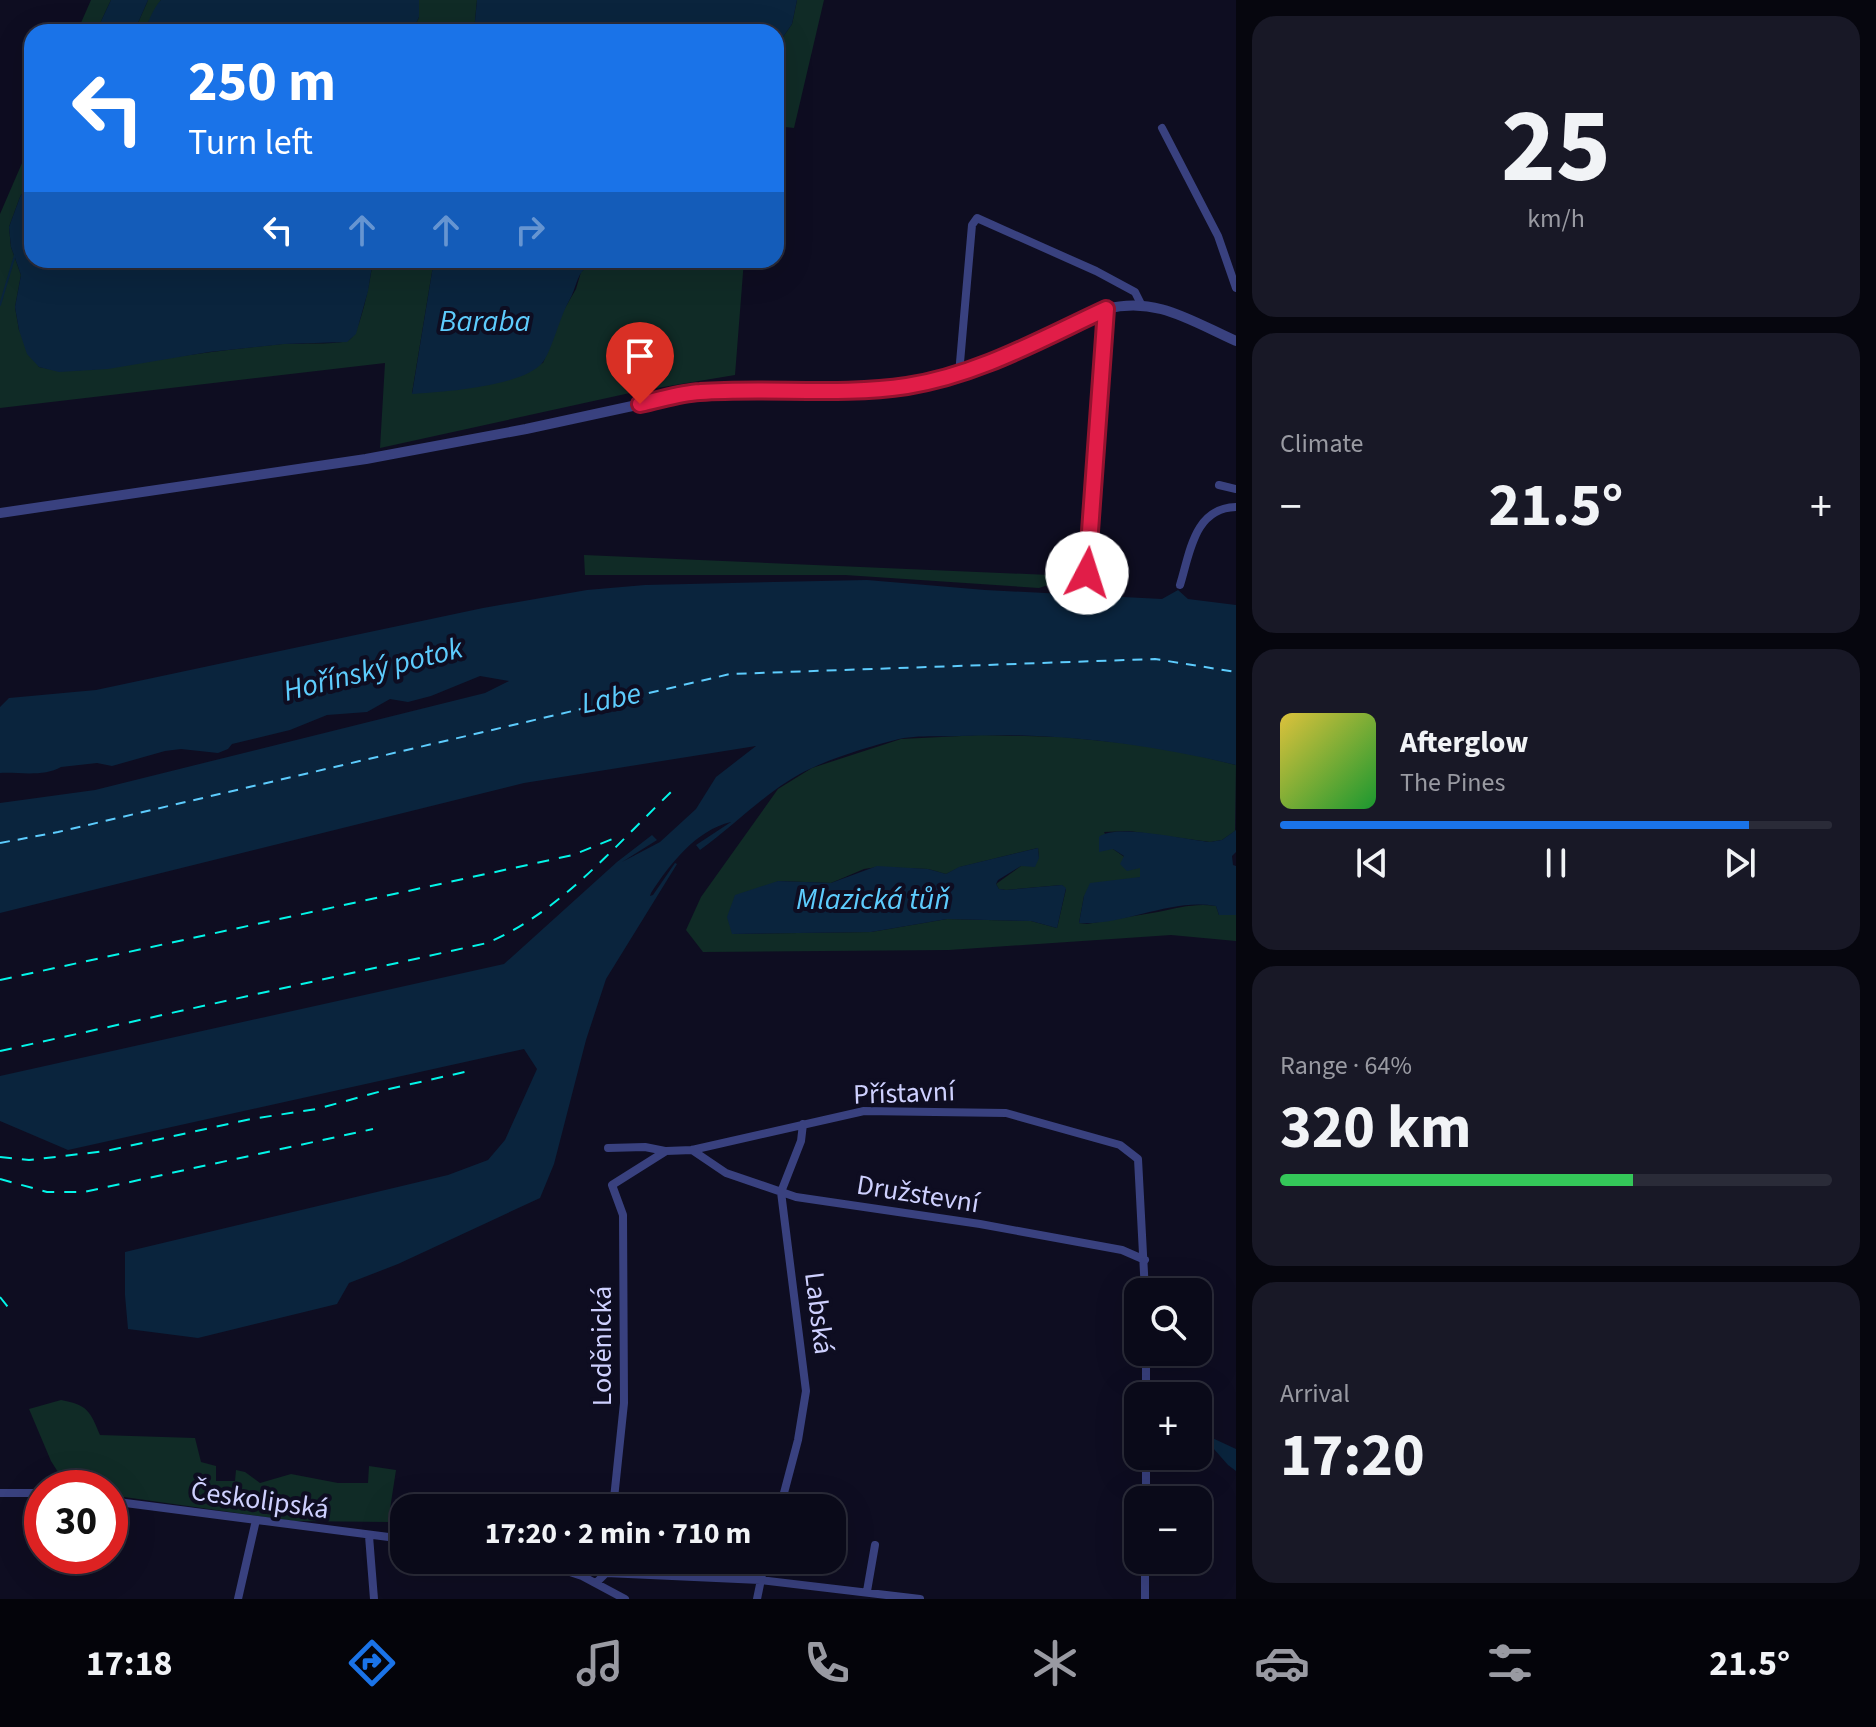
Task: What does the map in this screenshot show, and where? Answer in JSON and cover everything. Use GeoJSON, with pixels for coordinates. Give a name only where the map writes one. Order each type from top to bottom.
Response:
{"type":"FeatureCollection","features":[{"type":"Feature","properties":{"kind":"street"},"geometry":{"type":"LineString","coordinates":[[1162,128],[1218,236],[1236,288]]}},
{"type":"Feature","properties":{"kind":"street"},"geometry":{"type":"LineString","coordinates":[[959,374],[972,225],[977,218],[1096,271],[1135,292],[1141,304]]}},
{"type":"Feature","properties":{"kind":"street"},"geometry":{"type":"LineString","coordinates":[[0,513],[366,459],[697,392],[904,386],[959,374],[1004,357],[1106,309],[1141,304],[1158,306],[1236,341]]}},
{"type":"Feature","properties":{"kind":"street"},"geometry":{"type":"LineString","coordinates":[[1087,573],[1106,309]]}},
{"type":"Feature","properties":{"kind":"street"},"geometry":{"type":"LineString","coordinates":[[1219,485],[1236,489]]}},
{"type":"Feature","properties":{"kind":"street"},"geometry":{"type":"LineString","coordinates":[[1180,585],[1202,521],[1220,509],[1236,507]]}},
{"type":"Feature","properties":{"kind":"street","name":"Přístavní"},"geometry":{"type":"LineString","coordinates":[[608,1148],[692,1150],[864,1111],[1006,1113],[1120,1145],[1138,1159],[1145,1260]]}},
{"type":"Feature","properties":{"kind":"street","name":"Labská"},"geometry":{"type":"LineString","coordinates":[[784,1494],[798,1440],[806,1391],[781,1192],[801,1141],[803,1124]]}},
{"type":"Feature","properties":{"kind":"street","name":"Družstevní"},"geometry":{"type":"LineString","coordinates":[[692,1150],[726,1173],[796,1197],[966,1222],[1122,1250],[1145,1260]]}},
{"type":"Feature","properties":{"kind":"street","name":"Přístavní"},"geometry":{"type":"LineString","coordinates":[[612,1185],[666,1151]]}},
{"type":"Feature","properties":{"kind":"street","name":"Loděnická"},"geometry":{"type":"LineString","coordinates":[[612,1185],[623,1215],[624,1403],[614,1494]]}},
{"type":"Feature","properties":{"kind":"street"},"geometry":{"type":"LineString","coordinates":[[1145,1260],[1145,1278]]}},
{"type":"Feature","properties":{"kind":"street"},"geometry":{"type":"LineString","coordinates":[[0,1493],[24,1493]]}},
{"type":"Feature","properties":{"kind":"street","name":"Českolipská"},"geometry":{"type":"LineString","coordinates":[[128,1503],[390,1538]]}},
{"type":"Feature","properties":{"kind":"street"},"geometry":{"type":"LineString","coordinates":[[238,1599],[256,1520]]}},
{"type":"Feature","properties":{"kind":"street"},"geometry":{"type":"LineString","coordinates":[[369,1536],[374,1599]]}},
{"type":"Feature","properties":{"kind":"street"},"geometry":{"type":"LineString","coordinates":[[867,1591],[875,1545]]}},
{"type":"Feature","properties":{"kind":"street"},"geometry":{"type":"LineString","coordinates":[[571,1574],[625,1599]]}},
{"type":"Feature","properties":{"kind":"street"},"geometry":{"type":"LineString","coordinates":[[596,1583],[605,1574]]}},
{"type":"Feature","properties":{"kind":"street"},"geometry":{"type":"LineString","coordinates":[[628,1574],[760,1580],[920,1599]]}},
{"type":"Feature","properties":{"kind":"street"},"geometry":{"type":"LineString","coordinates":[[757,1599],[762,1574]]}},
{"type":"Feature","properties":{"kind":"street"},"geometry":{"type":"LineString","coordinates":[[1145,1574],[1145,1599]]}},
{"type":"Feature","properties":{"kind":"green space"},"geometry":{"type":"Polygon","coordinates":[[[91,0],[111,0],[100,24],[80,24],[91,0]]]}},
{"type":"Feature","properties":{"kind":"green space"},"geometry":{"type":"Polygon","coordinates":[[[148,0],[161,0],[148,24],[138,24],[148,0]]]}},
{"type":"Feature","properties":{"kind":"green space"},"geometry":{"type":"Polygon","coordinates":[[[419,0],[477,0],[475,24],[416,24],[419,0]]]}},
{"type":"Feature","properties":{"kind":"green space"},"geometry":{"type":"Polygon","coordinates":[[[797,0],[824,0],[794,128],[784,127],[784,36],[792,24],[797,0]]]}},
{"type":"Feature","properties":{"kind":"green space"},"geometry":{"type":"Polygon","coordinates":[[[24,158],[24,191],[9,227],[11,247],[21,275],[15,307],[19,330],[39,367],[84,370],[251,347],[344,342],[358,327],[372,268],[433,268],[412,393],[543,363],[562,313],[586,268],[743,268],[735,375],[639,391],[380,448],[385,363],[0,408],[0,214],[24,158]]]}},
{"type":"Feature","properties":{"kind":"green space"},"geometry":{"type":"Polygon","coordinates":[[[584,555],[1075,576],[1039,588],[845,575],[585,575],[584,555]]]}},
{"type":"Feature","properties":{"kind":"green space"},"geometry":{"type":"Polygon","coordinates":[[[981,735],[1063,737],[1163,747],[1236,765],[1235,831],[1222,840],[1210,842],[1129,831],[1104,832],[1113,849],[1140,868],[1140,877],[1084,896],[1079,923],[1187,906],[1216,906],[1219,915],[1236,915],[1236,941],[1171,935],[949,950],[703,952],[686,930],[701,897],[778,789],[812,768],[901,739],[981,735]],[[1038,848],[960,867],[946,874],[928,869],[877,867],[831,883],[778,881],[728,917],[733,934],[871,932],[947,919],[1031,921],[1057,928],[1066,889],[1062,885],[1006,890],[999,889],[996,884],[1021,866],[1039,858],[1038,848]]]}},
{"type":"Feature","properties":{"kind":"green space"},"geometry":{"type":"Polygon","coordinates":[[[61,1400],[87,1410],[100,1435],[195,1438],[201,1462],[216,1466],[216,1481],[235,1481],[236,1470],[245,1472],[260,1483],[291,1474],[338,1483],[368,1483],[369,1466],[396,1470],[388,1522],[293,1521],[128,1498],[128,1470],[57,1470],[29,1409],[61,1400]]]}},
{"type":"Feature","properties":{"kind":"water"},"geometry":{"type":"Polygon","coordinates":[[[111,0],[148,0],[138,24],[100,24],[111,0]]]}},
{"type":"Feature","properties":{"kind":"water"},"geometry":{"type":"Polygon","coordinates":[[[161,0],[419,0],[416,24],[147,24],[161,0]]]}},
{"type":"Feature","properties":{"kind":"water"},"geometry":{"type":"Polygon","coordinates":[[[477,0],[797,0],[792,24],[784,36],[784,24],[475,24],[477,0]]]}},
{"type":"Feature","properties":{"kind":"water"},"geometry":{"type":"Polygon","coordinates":[[[24,191],[24,268],[372,268],[356,334],[347,342],[284,344],[209,352],[108,369],[59,372],[39,367],[27,354],[15,307],[21,275],[11,247],[9,227],[24,191]]]}},
{"type":"Feature","properties":{"kind":"water","name":"Baraba"},"geometry":{"type":"Polygon","coordinates":[[[433,268],[586,268],[579,277],[546,357],[533,370],[501,383],[481,387],[412,394],[433,268]]]}},
{"type":"Feature","properties":{"kind":"water"},"geometry":{"type":"Polygon","coordinates":[[[867,580],[1162,599],[1178,590],[1188,599],[1236,605],[1236,765],[1133,745],[995,735],[899,739],[812,768],[768,795],[700,850],[696,845],[731,822],[695,840],[675,860],[651,893],[650,896],[677,864],[606,979],[586,1040],[554,1164],[540,1198],[398,1264],[349,1283],[337,1304],[198,1338],[128,1329],[125,1252],[448,1175],[488,1160],[505,1140],[537,1069],[524,1049],[68,1150],[0,1121],[0,1076],[504,964],[617,862],[652,835],[657,840],[622,862],[660,842],[696,809],[716,777],[756,746],[524,783],[0,913],[0,803],[95,790],[485,693],[509,681],[480,676],[408,702],[390,699],[367,712],[327,715],[290,730],[232,744],[218,753],[181,749],[112,766],[97,763],[39,773],[0,773],[0,707],[9,698],[96,690],[483,608],[587,590],[645,585],[867,580]]]}},
{"type":"Feature","properties":{"kind":"water"},"geometry":{"type":"Polygon","coordinates":[[[1236,830],[1236,852],[1232,856],[1233,865],[1236,866],[1236,915],[1219,915],[1216,906],[1199,905],[1096,923],[1079,923],[1090,883],[1140,877],[1140,868],[1127,871],[1120,864],[1124,856],[1113,849],[1099,852],[1099,837],[1107,833],[1135,832],[1210,842],[1222,840],[1236,830]]]}},
{"type":"Feature","properties":{"kind":"water","name":"Mlazická tůň"},"geometry":{"type":"Polygon","coordinates":[[[1038,848],[1039,858],[1035,867],[1021,866],[996,884],[999,889],[1006,890],[1062,885],[1066,888],[1057,928],[1031,921],[947,919],[871,932],[732,934],[727,917],[735,895],[778,881],[831,883],[877,866],[928,869],[946,874],[959,867],[1038,848]]]}},
{"type":"Feature","properties":{"kind":"water"},"geometry":{"type":"Polygon","coordinates":[[[1212,1438],[1236,1449],[1236,1471],[1212,1447],[1212,1438]]]}},
{"type":"Feature","properties":{"kind":"waterway"},"geometry":{"type":"LineString","coordinates":[[0,305],[15,255]]}},
{"type":"Feature","properties":{"kind":"ferry route"},"geometry":{"type":"LineString","coordinates":[[0,843],[730,674],[1155,659],[1236,672]]}},
{"type":"Feature","properties":{"kind":"railway"},"geometry":{"type":"LineString","coordinates":[[0,1051],[487,943],[513,930],[562,896],[671,792]]}},
{"type":"Feature","properties":{"kind":"railway"},"geometry":{"type":"LineString","coordinates":[[0,980],[573,855],[615,838]]}},
{"type":"Feature","properties":{"kind":"railway"},"geometry":{"type":"LineString","coordinates":[[0,1157],[29,1160],[106,1151],[251,1119],[317,1109],[469,1071]]}},
{"type":"Feature","properties":{"kind":"railway"},"geometry":{"type":"LineString","coordinates":[[0,1179],[47,1192],[84,1192],[373,1129]]}},
{"type":"Feature","properties":{"kind":"railway"},"geometry":{"type":"LineString","coordinates":[[0,1297],[11,1311]]}},
{"type":"Feature","properties":{"kind":"route"},"geometry":{"type":"LineString","coordinates":[[640,404],[697,392],[870,389],[937,380],[1004,357],[1106,309],[1087,573]]}},
{"type":"Feature","properties":{"kind":"water label","name":"Hořínský potok"},"geometry":{"type":"Point","coordinates":[373,669]}},
{"type":"Feature","properties":{"kind":"water label","name":"Labe"},"geometry":{"type":"Point","coordinates":[611,698]}}]}
